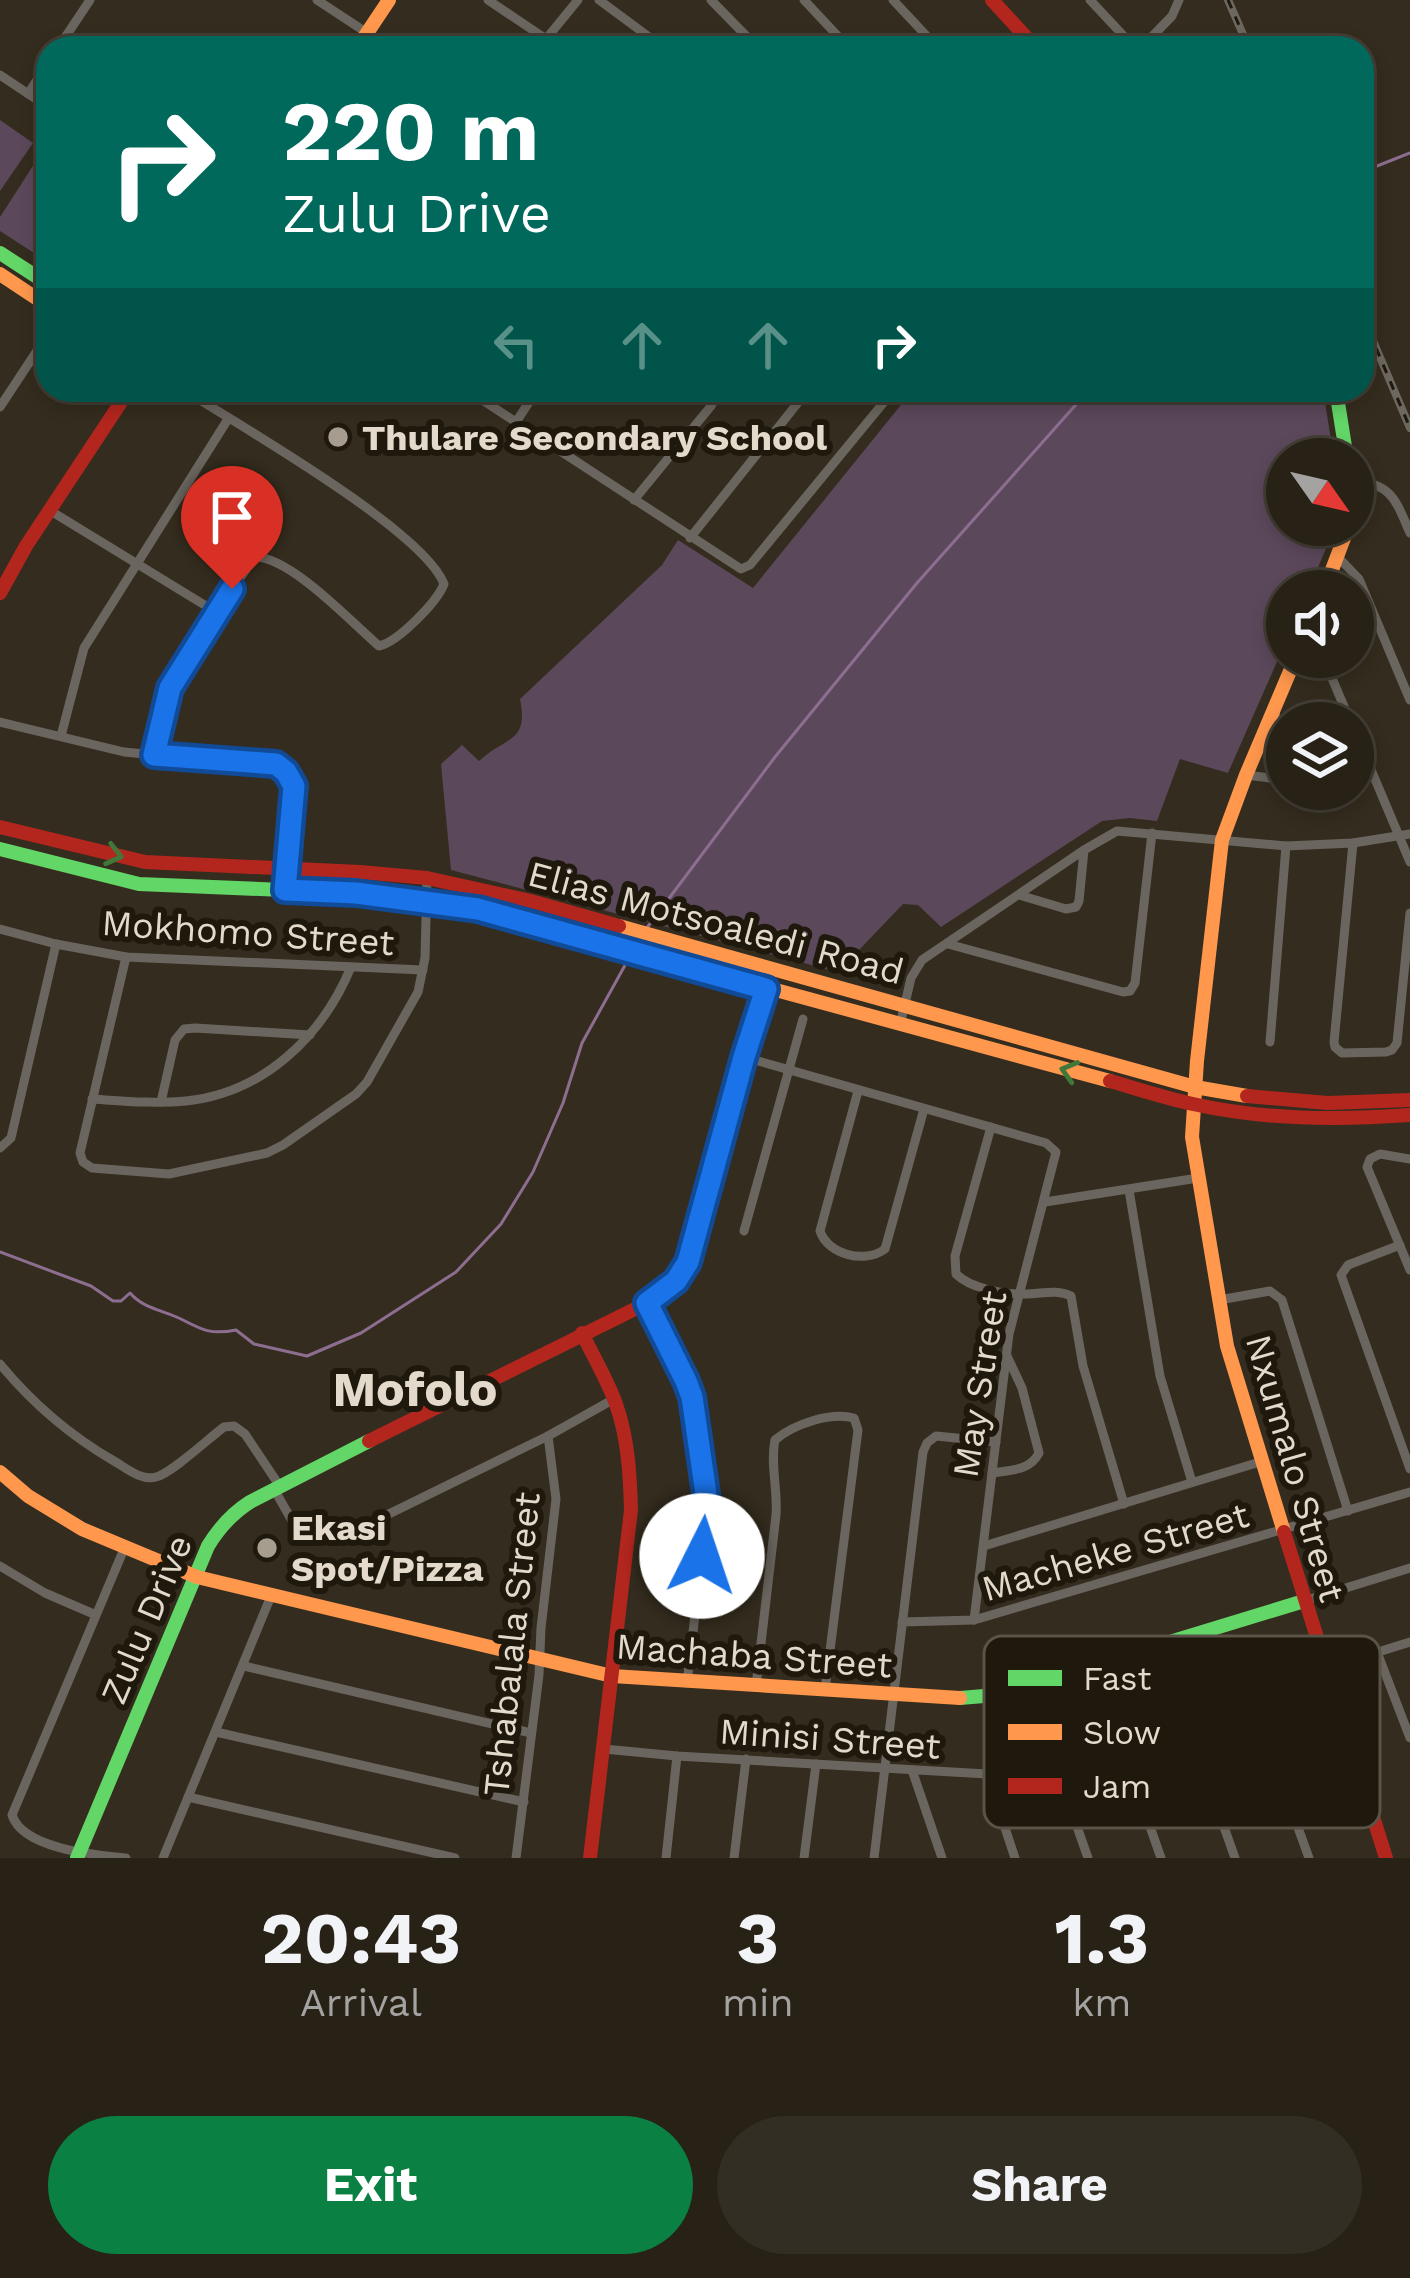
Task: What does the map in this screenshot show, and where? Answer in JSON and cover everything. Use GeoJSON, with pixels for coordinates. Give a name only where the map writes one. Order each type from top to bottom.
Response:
{"type":"FeatureCollection","features":[{"type":"Feature","properties":{"kind":"main road"},"geometry":{"type":"LineString","coordinates":[[365,36],[389,0]]}},
{"type":"Feature","properties":{"kind":"main road"},"geometry":{"type":"LineString","coordinates":[[992,0],[1025,36]]}},
{"type":"Feature","properties":{"kind":"main road"},"geometry":{"type":"LineString","coordinates":[[0,253],[36,276]]}},
{"type":"Feature","properties":{"kind":"main road"},"geometry":{"type":"LineString","coordinates":[[0,274],[36,298]]}},
{"type":"Feature","properties":{"kind":"main road"},"geometry":{"type":"LineString","coordinates":[[0,593],[121,402]]}},
{"type":"Feature","properties":{"kind":"main road"},"geometry":{"type":"LineString","coordinates":[[1338,402],[1344,438]]}},
{"type":"Feature","properties":{"kind":"main road"},"geometry":{"type":"LineString","coordinates":[[1333,570],[1342,546]]}},
{"type":"Feature","properties":{"kind":"main road","name":"Nxumalo Street"},"geometry":{"type":"LineString","coordinates":[[1266,730],[1222,840],[1197,1061],[1193,1151],[1227,1346],[1315,1636]]}},
{"type":"Feature","properties":{"kind":"main road","name":"Elias Motsoaledi Road"},"geometry":{"type":"LineString","coordinates":[[0,826],[145,862],[428,878],[489,890],[1161,1077],[1228,1110],[1321,1119],[1410,1115]]}},
{"type":"Feature","properties":{"kind":"main road","name":"Elias Motsoaledi Road"},"geometry":{"type":"LineString","coordinates":[[0,850],[139,884],[356,893],[478,909],[900,1025],[1194,1095],[1346,1105],[1410,1100]]}},
{"type":"Feature","properties":{"kind":"main road","name":"Zulu Drive"},"geometry":{"type":"LineString","coordinates":[[78,1855],[218,1528],[237,1509],[647,1303],[676,1281],[688,1262],[773,969]]}},
{"type":"Feature","properties":{"kind":"main road"},"geometry":{"type":"LineString","coordinates":[[1161,1077],[1184,1072],[1197,1061]]}},
{"type":"Feature","properties":{"kind":"main road"},"geometry":{"type":"LineString","coordinates":[[1193,1151],[1203,1120],[1228,1110]]}},
{"type":"Feature","properties":{"kind":"main road"},"geometry":{"type":"LineString","coordinates":[[582,1333],[614,1400],[628,1466],[632,1525],[590,1858]]}},
{"type":"Feature","properties":{"kind":"main road","name":"Machaba Street"},"geometry":{"type":"LineString","coordinates":[[0,1472],[59,1516],[124,1549],[196,1577],[612,1676],[894,1696],[984,1696]]}},
{"type":"Feature","properties":{"kind":"main road","name":"Machaba Street"},"geometry":{"type":"LineString","coordinates":[[1186,1636],[1304,1600]]}},
{"type":"Feature","properties":{"kind":"main road","name":"Nxumalo Street"},"geometry":{"type":"LineString","coordinates":[[1376,1828],[1386,1858]]}},
{"type":"Feature","properties":{"kind":"street"},"geometry":{"type":"LineString","coordinates":[[66,36],[90,0]]}},
{"type":"Feature","properties":{"kind":"street"},"geometry":{"type":"LineString","coordinates":[[316,0],[372,36]]}},
{"type":"Feature","properties":{"kind":"street"},"geometry":{"type":"LineString","coordinates":[[488,0],[537,36]]}},
{"type":"Feature","properties":{"kind":"street"},"geometry":{"type":"LineString","coordinates":[[552,36],[578,0]]}},
{"type":"Feature","properties":{"kind":"street"},"geometry":{"type":"LineString","coordinates":[[598,0],[648,36]]}},
{"type":"Feature","properties":{"kind":"street"},"geometry":{"type":"LineString","coordinates":[[711,0],[746,36]]}},
{"type":"Feature","properties":{"kind":"street"},"geometry":{"type":"LineString","coordinates":[[804,0],[838,36]]}},
{"type":"Feature","properties":{"kind":"street"},"geometry":{"type":"LineString","coordinates":[[893,0],[927,36]]}},
{"type":"Feature","properties":{"kind":"street"},"geometry":{"type":"LineString","coordinates":[[1090,0],[1126,36]]}},
{"type":"Feature","properties":{"kind":"street"},"geometry":{"type":"LineString","coordinates":[[1151,36],[1172,16],[1179,0]]}},
{"type":"Feature","properties":{"kind":"street"},"geometry":{"type":"LineString","coordinates":[[0,75],[36,99]]}},
{"type":"Feature","properties":{"kind":"street"},"geometry":{"type":"LineString","coordinates":[[28,94],[36,82]]}},
{"type":"Feature","properties":{"kind":"street"},"geometry":{"type":"LineString","coordinates":[[0,407],[36,352]]}},
{"type":"Feature","properties":{"kind":"street"},"geometry":{"type":"LineString","coordinates":[[202,402],[390,526],[441,576],[444,588],[388,645],[380,646],[324,595],[272,560],[255,557]]}},
{"type":"Feature","properties":{"kind":"street"},"geometry":{"type":"LineString","coordinates":[[485,402],[737,568],[750,565],[884,402]]}},
{"type":"Feature","properties":{"kind":"street"},"geometry":{"type":"LineString","coordinates":[[516,422],[529,402]]}},
{"type":"Feature","properties":{"kind":"street"},"geometry":{"type":"LineString","coordinates":[[634,500],[713,402]]}},
{"type":"Feature","properties":{"kind":"street"},"geometry":{"type":"LineString","coordinates":[[690,538],[798,402]]}},
{"type":"Feature","properties":{"kind":"street"},"geometry":{"type":"LineString","coordinates":[[61,736],[84,648],[228,419]]}},
{"type":"Feature","properties":{"kind":"street"},"geometry":{"type":"LineString","coordinates":[[1374,484],[1391,494],[1410,533]]}},
{"type":"Feature","properties":{"kind":"street"},"geometry":{"type":"LineString","coordinates":[[50,510],[216,612]]}},
{"type":"Feature","properties":{"kind":"street"},"geometry":{"type":"LineString","coordinates":[[251,542],[255,557]]}},
{"type":"Feature","properties":{"kind":"street"},"geometry":{"type":"LineString","coordinates":[[154,755],[170,688],[255,557]]}},
{"type":"Feature","properties":{"kind":"street"},"geometry":{"type":"LineString","coordinates":[[1338,557],[1359,578],[1410,700]]}},
{"type":"Feature","properties":{"kind":"street"},"geometry":{"type":"LineString","coordinates":[[0,722],[124,752],[281,766],[294,786],[285,890]]}},
{"type":"Feature","properties":{"kind":"street"},"geometry":{"type":"LineString","coordinates":[[1374,771],[1405,835],[1410,862]]}},
{"type":"Feature","properties":{"kind":"street"},"geometry":{"type":"LineString","coordinates":[[1246,775],[1266,777]]}},
{"type":"Feature","properties":{"kind":"street"},"geometry":{"type":"LineString","coordinates":[[900,1025],[915,968],[1117,831],[1286,846],[1405,835]]}},
{"type":"Feature","properties":{"kind":"street"},"geometry":{"type":"LineString","coordinates":[[947,944],[1130,991],[1135,982],[1152,833]]}},
{"type":"Feature","properties":{"kind":"street"},"geometry":{"type":"LineString","coordinates":[[1353,842],[1334,1042],[1342,1053],[1390,1051],[1397,1043],[1410,913]]}},
{"type":"Feature","properties":{"kind":"street"},"geometry":{"type":"LineString","coordinates":[[1270,1042],[1286,846]]}},
{"type":"Feature","properties":{"kind":"street"},"geometry":{"type":"LineString","coordinates":[[1019,896],[1066,909],[1076,907],[1084,850]]}},
{"type":"Feature","properties":{"kind":"street"},"geometry":{"type":"LineString","coordinates":[[126,957],[80,1153],[83,1162],[92,1168],[169,1174],[267,1153],[342,1105],[367,1082],[412,1004],[422,970],[428,878]]}},
{"type":"Feature","properties":{"kind":"street","name":"Mokhomo Street"},"geometry":{"type":"LineString","coordinates":[[0,929],[126,957],[422,970]]}},
{"type":"Feature","properties":{"kind":"street"},"geometry":{"type":"LineString","coordinates":[[0,1148],[11,1138],[56,944]]}},
{"type":"Feature","properties":{"kind":"street"},"geometry":{"type":"LineString","coordinates":[[92,1099],[188,1101],[234,1090],[276,1066],[310,1035],[351,967]]}},
{"type":"Feature","properties":{"kind":"street"},"geometry":{"type":"LineString","coordinates":[[745,1231],[803,1019]]}},
{"type":"Feature","properties":{"kind":"street"},"geometry":{"type":"LineString","coordinates":[[160,1102],[175,1040],[184,1029],[310,1035]]}},
{"type":"Feature","properties":{"kind":"street"},"geometry":{"type":"LineString","coordinates":[[744,1057],[991,1126],[953,1267],[962,1281],[1018,1295],[1064,1292],[1073,1300],[1084,1366],[1124,1504]]}},
{"type":"Feature","properties":{"kind":"street"},"geometry":{"type":"LineString","coordinates":[[858,1091],[820,1231],[830,1247],[862,1257],[874,1257],[885,1249],[924,1109]]}},
{"type":"Feature","properties":{"kind":"street","name":"May Street"},"geometry":{"type":"LineString","coordinates":[[974,1620],[1006,1356],[1056,1152],[1046,1143],[991,1126]]}},
{"type":"Feature","properties":{"kind":"street"},"geometry":{"type":"LineString","coordinates":[[1410,1160],[1380,1154],[1367,1167],[1410,1270]]}},
{"type":"Feature","properties":{"kind":"street"},"geometry":{"type":"LineString","coordinates":[[1045,1202],[1198,1178]]}},
{"type":"Feature","properties":{"kind":"street"},"geometry":{"type":"LineString","coordinates":[[1129,1190],[1160,1376],[1192,1482]]}},
{"type":"Feature","properties":{"kind":"street"},"geometry":{"type":"LineString","coordinates":[[1400,1245],[1348,1265],[1341,1275],[1410,1469]]}},
{"type":"Feature","properties":{"kind":"street"},"geometry":{"type":"LineString","coordinates":[[1218,1300],[1270,1291],[1282,1300],[1348,1511]]}},
{"type":"Feature","properties":{"kind":"street"},"geometry":{"type":"LineString","coordinates":[[647,1303],[686,1381],[705,1481],[707,1513],[687,1683]]}},
{"type":"Feature","properties":{"kind":"street"},"geometry":{"type":"LineString","coordinates":[[992,1473],[1025,1467],[1039,1454],[1022,1388],[1006,1356]]}},
{"type":"Feature","properties":{"kind":"street"},"geometry":{"type":"LineString","coordinates":[[0,1364],[50,1417],[87,1445],[148,1478],[163,1474],[224,1427],[235,1426],[245,1434],[295,1526],[310,1532],[346,1534],[614,1400]]}},
{"type":"Feature","properties":{"kind":"street"},"geometry":{"type":"LineString","coordinates":[[756,1686],[778,1490],[775,1439],[841,1415],[854,1418],[858,1430],[825,1690]]}},
{"type":"Feature","properties":{"kind":"street","name":"Tshabalala Street"},"geometry":{"type":"LineString","coordinates":[[515,1858],[556,1499],[548,1436]]}},
{"type":"Feature","properties":{"kind":"street"},"geometry":{"type":"LineString","coordinates":[[874,1858],[923,1452],[936,1436],[996,1442]]}},
{"type":"Feature","properties":{"kind":"street"},"geometry":{"type":"LineString","coordinates":[[984,1546],[1262,1461]]}},
{"type":"Feature","properties":{"kind":"street","name":"Macheke Street"},"geometry":{"type":"LineString","coordinates":[[902,1622],[974,1620],[1410,1492]]}},
{"type":"Feature","properties":{"kind":"street"},"geometry":{"type":"LineString","coordinates":[[124,1549],[12,1811],[21,1832],[78,1855],[126,1858]]}},
{"type":"Feature","properties":{"kind":"street"},"geometry":{"type":"LineString","coordinates":[[0,1566],[96,1615]]}},
{"type":"Feature","properties":{"kind":"street"},"geometry":{"type":"LineString","coordinates":[[1304,1600],[1410,1568]]}},
{"type":"Feature","properties":{"kind":"street"},"geometry":{"type":"LineString","coordinates":[[163,1858],[271,1596]]}},
{"type":"Feature","properties":{"kind":"street","name":"Minisi Street"},"geometry":{"type":"LineString","coordinates":[[1380,1651],[1410,1642]]}},
{"type":"Feature","properties":{"kind":"street"},"geometry":{"type":"LineString","coordinates":[[1380,1660],[1410,1738]]}},
{"type":"Feature","properties":{"kind":"street"},"geometry":{"type":"LineString","coordinates":[[244,1666],[531,1733]]}},
{"type":"Feature","properties":{"kind":"street"},"geometry":{"type":"LineString","coordinates":[[216,1732],[524,1802]]}},
{"type":"Feature","properties":{"kind":"street","name":"Minisi Street"},"geometry":{"type":"LineString","coordinates":[[604,1749],[984,1774]]}},
{"type":"Feature","properties":{"kind":"street"},"geometry":{"type":"LineString","coordinates":[[666,1858],[677,1756]]}},
{"type":"Feature","properties":{"kind":"street"},"geometry":{"type":"LineString","coordinates":[[734,1858],[746,1759]]}},
{"type":"Feature","properties":{"kind":"street"},"geometry":{"type":"LineString","coordinates":[[804,1858],[816,1764]]}},
{"type":"Feature","properties":{"kind":"street"},"geometry":{"type":"LineString","coordinates":[[912,1770],[942,1858]]}},
{"type":"Feature","properties":{"kind":"street"},"geometry":{"type":"LineString","coordinates":[[188,1797],[455,1858]]}},
{"type":"Feature","properties":{"kind":"street"},"geometry":{"type":"LineString","coordinates":[[1005,1828],[1015,1858]]}},
{"type":"Feature","properties":{"kind":"street"},"geometry":{"type":"LineString","coordinates":[[1078,1828],[1088,1858]]}},
{"type":"Feature","properties":{"kind":"street"},"geometry":{"type":"LineString","coordinates":[[1151,1828],[1161,1858]]}},
{"type":"Feature","properties":{"kind":"street"},"geometry":{"type":"LineString","coordinates":[[1224,1828],[1235,1858]]}},
{"type":"Feature","properties":{"kind":"street"},"geometry":{"type":"LineString","coordinates":[[1298,1828],[1309,1858]]}},
{"type":"Feature","properties":{"kind":"shaded area"},"geometry":{"type":"Polygon","coordinates":[[[0,120],[33,143],[0,191],[0,120]]]}},
{"type":"Feature","properties":{"kind":"shaded area"},"geometry":{"type":"Polygon","coordinates":[[[36,161],[36,254],[0,231],[0,217],[36,161]]]}},
{"type":"Feature","properties":{"kind":"shaded area"},"geometry":{"type":"Polygon","coordinates":[[[903,402],[1325,402],[1331,438],[1266,438],[1266,546],[1327,546],[1317,570],[1266,570],[1266,678],[1270,678],[1228,773],[1180,759],[1157,821],[1102,821],[941,927],[918,905],[903,904],[838,972],[451,870],[441,764],[462,745],[479,761],[513,737],[521,724],[520,699],[662,565],[678,540],[753,588],[903,402]]]}},
{"type":"Feature","properties":{"kind":"waterway"},"geometry":{"type":"LineString","coordinates":[[1374,167],[1410,153]]}},
{"type":"Feature","properties":{"kind":"waterway"},"geometry":{"type":"LineString","coordinates":[[646,929],[775,757],[917,583],[1078,402]]}},
{"type":"Feature","properties":{"kind":"waterway"},"geometry":{"type":"LineString","coordinates":[[0,1252],[91,1286],[113,1301],[130,1293],[201,1329],[236,1330],[254,1344],[307,1356],[361,1333],[456,1272],[501,1224],[533,1172],[582,1043],[629,958]]}},
{"type":"Feature","properties":{"kind":"railway"},"geometry":{"type":"LineString","coordinates":[[1228,0],[1244,36]]}},
{"type":"Feature","properties":{"kind":"railway"},"geometry":{"type":"LineString","coordinates":[[1374,343],[1410,428]]}},
{"type":"Feature","properties":{"kind":"traffic: fast"},"geometry":{"type":"LineString","coordinates":[[0,253],[36,276]]}},
{"type":"Feature","properties":{"kind":"traffic: fast"},"geometry":{"type":"LineString","coordinates":[[1338,402],[1344,438]]}},
{"type":"Feature","properties":{"kind":"traffic: fast"},"geometry":{"type":"LineString","coordinates":[[0,849],[139,884],[355,893],[478,909],[519,920]]}},
{"type":"Feature","properties":{"kind":"traffic: fast"},"geometry":{"type":"LineString","coordinates":[[710,1179],[767,985]]}},
{"type":"Feature","properties":{"kind":"traffic: fast"},"geometry":{"type":"LineString","coordinates":[[77,1858],[217,1533],[250,1502],[369,1441]]}},
{"type":"Feature","properties":{"kind":"traffic: fast"},"geometry":{"type":"LineString","coordinates":[[1189,1636],[1304,1601]]}},
{"type":"Feature","properties":{"kind":"traffic: fast"},"geometry":{"type":"LineString","coordinates":[[960,1698],[984,1696]]}},
{"type":"Feature","properties":{"kind":"traffic: slow"},"geometry":{"type":"LineString","coordinates":[[365,36],[389,0]]}},
{"type":"Feature","properties":{"kind":"traffic: slow"},"geometry":{"type":"LineString","coordinates":[[0,274],[36,298]]}},
{"type":"Feature","properties":{"kind":"traffic: slow"},"geometry":{"type":"LineString","coordinates":[[1332,570],[1341,546]]}},
{"type":"Feature","properties":{"kind":"traffic: slow"},"geometry":{"type":"LineString","coordinates":[[1284,1532],[1227,1346],[1192,1137],[1222,840],[1287,678]]}},
{"type":"Feature","properties":{"kind":"traffic: slow"},"geometry":{"type":"LineString","coordinates":[[519,920],[1110,1081]]}},
{"type":"Feature","properties":{"kind":"traffic: slow"},"geometry":{"type":"LineString","coordinates":[[619,926],[1195,1087],[1247,1096]]}},
{"type":"Feature","properties":{"kind":"traffic: slow"},"geometry":{"type":"LineString","coordinates":[[0,1472],[28,1496],[82,1529],[197,1577],[612,1676],[960,1698]]}},
{"type":"Feature","properties":{"kind":"traffic: jam"},"geometry":{"type":"LineString","coordinates":[[992,0],[1025,36]]}},
{"type":"Feature","properties":{"kind":"traffic: jam"},"geometry":{"type":"LineString","coordinates":[[0,593],[121,402]]}},
{"type":"Feature","properties":{"kind":"traffic: jam"},"geometry":{"type":"LineString","coordinates":[[0,827],[145,862],[427,878],[619,926]]}},
{"type":"Feature","properties":{"kind":"traffic: jam"},"geometry":{"type":"LineString","coordinates":[[1110,1081],[1183,1102],[1247,1113],[1328,1118],[1410,1115]]}},
{"type":"Feature","properties":{"kind":"traffic: jam"},"geometry":{"type":"LineString","coordinates":[[1247,1096],[1328,1103],[1410,1100]]}},
{"type":"Feature","properties":{"kind":"traffic: jam"},"geometry":{"type":"LineString","coordinates":[[369,1441],[647,1303],[677,1281],[688,1261],[710,1179]]}},
{"type":"Feature","properties":{"kind":"traffic: jam"},"geometry":{"type":"LineString","coordinates":[[582,1333],[620,1417],[631,1510],[590,1858]]}},
{"type":"Feature","properties":{"kind":"traffic: jam"},"geometry":{"type":"LineString","coordinates":[[1284,1532],[1317,1636]]}},
{"type":"Feature","properties":{"kind":"traffic: jam"},"geometry":{"type":"LineString","coordinates":[[1377,1828],[1386,1858]]}},
{"type":"Feature","properties":{"kind":"place","name":"Thulare Secondary School"},"geometry":{"type":"Point","coordinates":[338,437]}},
{"type":"Feature","properties":{"kind":"place","name":"Ekasi Spot/Pizza"},"geometry":{"type":"Point","coordinates":[267,1548]}},
{"type":"Feature","properties":{"kind":"district","name":"Mofolo"},"geometry":{"type":"Point","coordinates":[415,1389]}},
{"type":"Feature","properties":{"kind":"route"},"geometry":{"type":"LineString","coordinates":[[232,589],[170,688],[154,755],[281,766],[294,786],[285,890],[356,893],[478,909],[766,989],[688,1262],[676,1281],[647,1303],[692,1397],[707,1501],[702,1556]]}}]}
